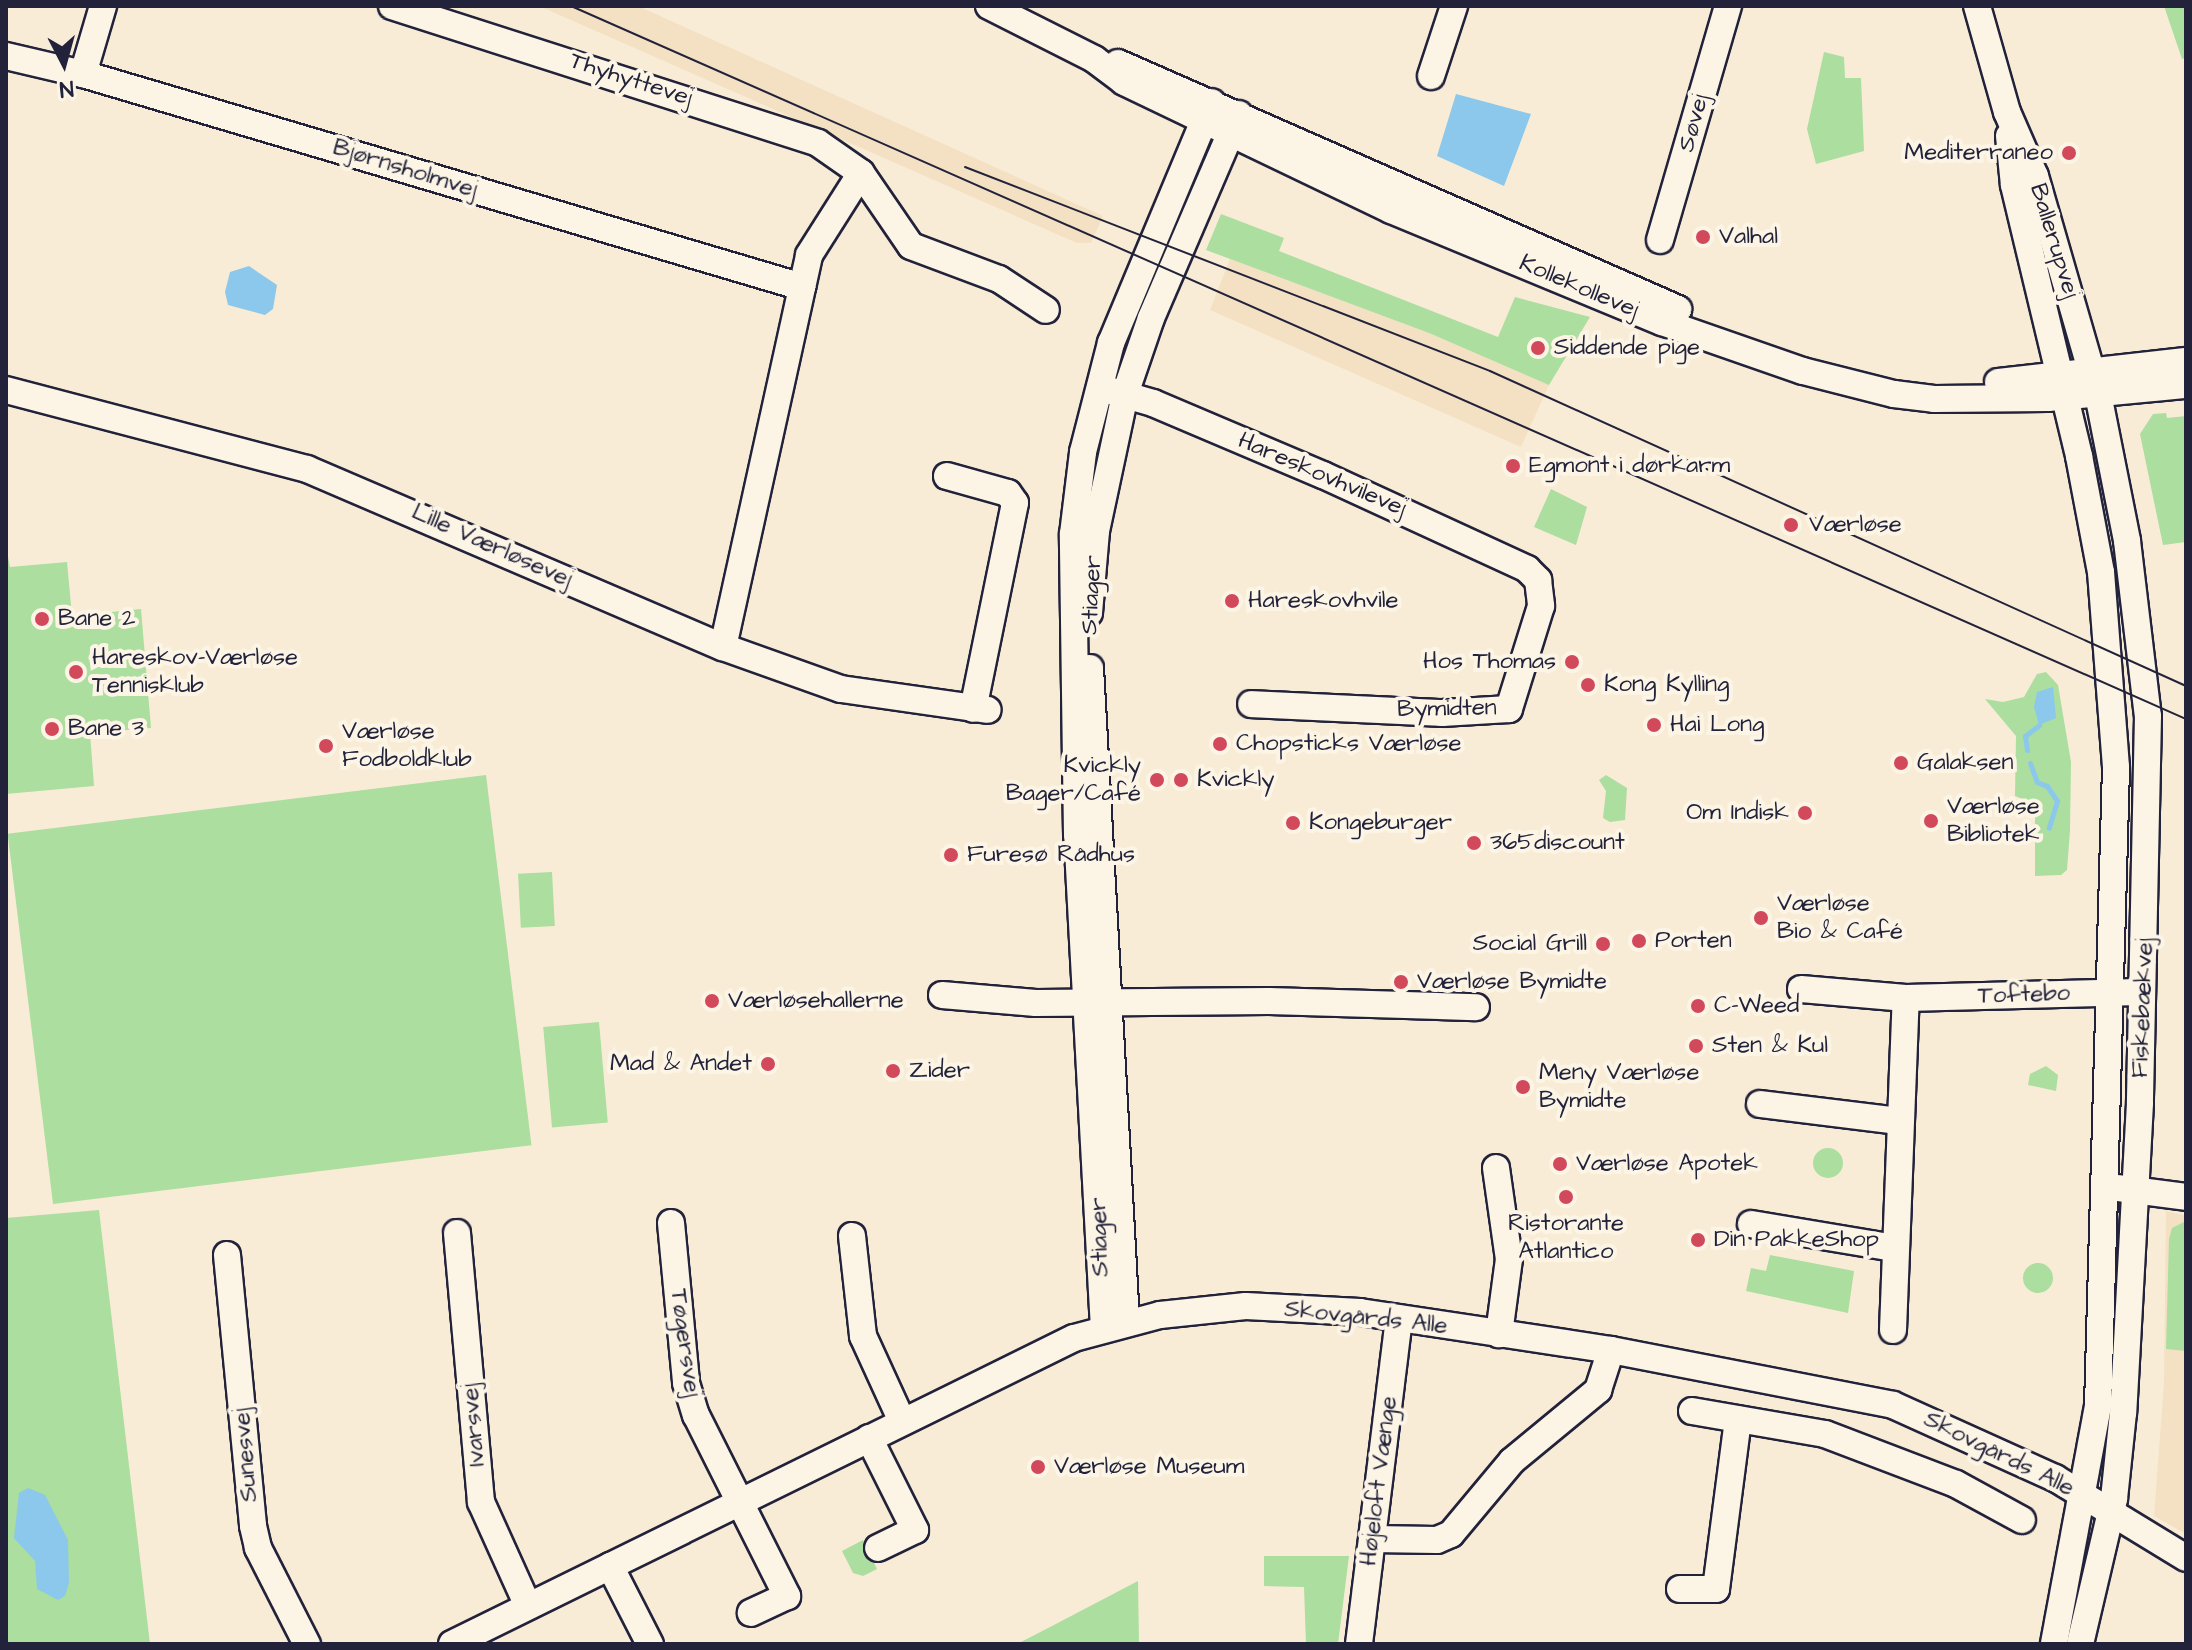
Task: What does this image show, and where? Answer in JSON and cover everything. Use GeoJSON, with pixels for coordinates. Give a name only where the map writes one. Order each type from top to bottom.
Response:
{"type":"FeatureCollection","features":[{"type":"Feature","properties":{"kind":"street"},"geometry":{"type":"LineString","coordinates":[[83,74],[103,6]]}},
{"type":"Feature","properties":{"kind":"street","name":"Thyhyttevej"},"geometry":{"type":"LineString","coordinates":[[392,6],[803,138],[861,173]]}},
{"type":"Feature","properties":{"kind":"street","name":"Kollekollevej"},"geometry":{"type":"LineString","coordinates":[[989,6],[1094,59],[1124,82],[1208,112],[1783,354],[1850,372],[1935,382],[2060,387],[2095,384]]}},
{"type":"Feature","properties":{"kind":"street"},"geometry":{"type":"LineString","coordinates":[[1431,76],[1454,6]]}},
{"type":"Feature","properties":{"kind":"street","name":"Søvej"},"geometry":{"type":"LineString","coordinates":[[1660,240],[1728,6]]}},
{"type":"Feature","properties":{"kind":"street","name":"Ballerupvej"},"geometry":{"type":"LineString","coordinates":[[1977,6],[2007,112],[2035,176],[2095,384]]}},
{"type":"Feature","properties":{"kind":"street","name":"Bjørnsholmvej"},"geometry":{"type":"LineString","coordinates":[[6,56],[83,74],[802,287]]}},
{"type":"Feature","properties":{"kind":"street","name":"Stiager"},"geometry":{"type":"LineString","coordinates":[[1115,1326],[1080,892],[1073,534],[1097,387],[1134,280],[1208,112]]}},
{"type":"Feature","properties":{"kind":"street","name":"Ballerupvej"},"geometry":{"type":"LineString","coordinates":[[2007,112],[2014,185],[2060,387]]}},
{"type":"Feature","properties":{"kind":"street","name":"Stiager"},"geometry":{"type":"LineString","coordinates":[[1115,1326],[1117,1102],[1087,1001],[1094,814],[1089,591],[1125,394],[1156,306],[1235,124]]}},
{"type":"Feature","properties":{"kind":"street"},"geometry":{"type":"LineString","coordinates":[[723,647],[809,255],[861,173],[911,246],[999,279],[1046,310]]}},
{"type":"Feature","properties":{"kind":"street"},"geometry":{"type":"LineString","coordinates":[[2095,384],[2186,361]]}},
{"type":"Feature","properties":{"kind":"street"},"geometry":{"type":"LineString","coordinates":[[2095,384],[2186,385]]}},
{"type":"Feature","properties":{"kind":"street","name":"Fiskebækvej"},"geometry":{"type":"LineString","coordinates":[[2080,1644],[2111,1514],[2137,1189],[2147,703],[2127,541],[2095,384]]}},
{"type":"Feature","properties":{"kind":"street","name":"Hareskovhvilevej"},"geometry":{"type":"LineString","coordinates":[[1097,387],[1125,394],[1406,511],[1527,569],[1538,580]]}},
{"type":"Feature","properties":{"kind":"street","name":"Fiskebækvej"},"geometry":{"type":"LineString","coordinates":[[2054,1644],[2084,1496],[2098,1406],[2116,767],[2109,643],[2091,516],[2060,387]]}},
{"type":"Feature","properties":{"kind":"street","name":"Lille Værløsevej"},"geometry":{"type":"LineString","coordinates":[[6,390],[307,469],[723,647],[841,689],[980,709],[1015,503],[1008,493],[947,476]]}},
{"type":"Feature","properties":{"kind":"street","name":"Bymidten"},"geometry":{"type":"LineString","coordinates":[[1251,704],[1442,713],[1509,709],[1541,606],[1538,580]]}},
{"type":"Feature","properties":{"kind":"street","name":"Toftebo"},"geometry":{"type":"LineString","coordinates":[[1801,989],[1906,998],[2143,992]]}},
{"type":"Feature","properties":{"kind":"street"},"geometry":{"type":"LineString","coordinates":[[942,995],[1087,1001],[1476,1007]]}},
{"type":"Feature","properties":{"kind":"street"},"geometry":{"type":"LineString","coordinates":[[1893,1330],[1898,1121],[1906,998]]}},
{"type":"Feature","properties":{"kind":"street","name":"Stiager"},"geometry":{"type":"LineString","coordinates":[[1117,1102],[1127,1088],[1122,1022],[1126,1010],[1141,1000]]}},
{"type":"Feature","properties":{"kind":"street"},"geometry":{"type":"LineString","coordinates":[[1760,1104],[1898,1121]]}},
{"type":"Feature","properties":{"kind":"street"},"geometry":{"type":"LineString","coordinates":[[1496,1168],[1509,1259],[1499,1334]]}},
{"type":"Feature","properties":{"kind":"street"},"geometry":{"type":"LineString","coordinates":[[2104,1187],[2186,1197]]}},
{"type":"Feature","properties":{"kind":"street","name":"Tøgersvej"},"geometry":{"type":"LineString","coordinates":[[671,1223],[686,1383],[696,1415],[740,1501]]}},
{"type":"Feature","properties":{"kind":"street"},"geometry":{"type":"LineString","coordinates":[[1751,1224],[1894,1248]]}},
{"type":"Feature","properties":{"kind":"street","name":"Ivarsvej"},"geometry":{"type":"LineString","coordinates":[[457,1233],[481,1502],[528,1606]]}},
{"type":"Feature","properties":{"kind":"street"},"geometry":{"type":"LineString","coordinates":[[852,1236],[863,1336],[902,1421]]}},
{"type":"Feature","properties":{"kind":"street","name":"Sunesvej"},"geometry":{"type":"LineString","coordinates":[[227,1255],[253,1526],[258,1548],[307,1644]]}},
{"type":"Feature","properties":{"kind":"street","name":"Skovgårds Alle"},"geometry":{"type":"LineString","coordinates":[[452,1644],[485,1637],[528,1606],[1029,1358],[1115,1326],[1246,1306],[1332,1309],[1399,1318],[1611,1350],[1837,1390],[1965,1434],[2084,1496],[2186,1558]]}},
{"type":"Feature","properties":{"kind":"street","name":"Højeloft Vænge"},"geometry":{"type":"LineString","coordinates":[[1359,1644],[1399,1318]]}},
{"type":"Feature","properties":{"kind":"street"},"geometry":{"type":"LineString","coordinates":[[1372,1539],[1437,1540],[1451,1534],[1512,1461],[1598,1390],[1611,1350]]}},
{"type":"Feature","properties":{"kind":"street"},"geometry":{"type":"LineString","coordinates":[[1825,1434],[1837,1390]]}},
{"type":"Feature","properties":{"kind":"street","name":"Skovgårds Alle"},"geometry":{"type":"LineString","coordinates":[[1692,1411],[1825,1434],[1956,1484],[2022,1520]]}},
{"type":"Feature","properties":{"kind":"street"},"geometry":{"type":"LineString","coordinates":[[1680,1589],[1716,1589],[1738,1419]]}},
{"type":"Feature","properties":{"kind":"street"},"geometry":{"type":"LineString","coordinates":[[869,1438],[915,1530],[878,1548]]}},
{"type":"Feature","properties":{"kind":"street"},"geometry":{"type":"LineString","coordinates":[[740,1501],[787,1596],[751,1613]]}},
{"type":"Feature","properties":{"kind":"street"},"geometry":{"type":"LineString","coordinates":[[610,1566],[650,1644]]}},
{"type":"Feature","properties":{"kind":"shaded area"},"geometry":{"type":"Polygon","coordinates":[[[539,6],[638,6],[1103,216],[1091,243],[1077,243],[539,6]]]}},
{"type":"Feature","properties":{"kind":"shaded area"},"geometry":{"type":"Polygon","coordinates":[[[1230,259],[1429,333],[1549,385],[1521,447],[1210,310],[1230,259]]]}},
{"type":"Feature","properties":{"kind":"shaded area"},"geometry":{"type":"Polygon","coordinates":[[[2166,1211],[2186,1216],[2186,1534],[2154,1516],[2164,1382],[2166,1211]]]}},
{"type":"Feature","properties":{"kind":"green space"},"geometry":{"type":"Polygon","coordinates":[[[2164,6],[2186,6],[2186,58],[2182,59],[2164,6]]]}},
{"type":"Feature","properties":{"kind":"green space"},"geometry":{"type":"Polygon","coordinates":[[[1824,52],[1844,57],[1845,78],[1861,78],[1864,151],[1816,164],[1807,129],[1824,52]]]}},
{"type":"Feature","properties":{"kind":"green space"},"geometry":{"type":"Polygon","coordinates":[[[1221,214],[1284,238],[1279,251],[1498,337],[1515,297],[1590,317],[1549,385],[1429,333],[1206,250],[1221,214]]]}},
{"type":"Feature","properties":{"kind":"green space"},"geometry":{"type":"Polygon","coordinates":[[[2166,413],[2167,418],[2186,416],[2186,542],[2163,545],[2140,434],[2153,414],[2166,413]]]}},
{"type":"Feature","properties":{"kind":"green space"},"geometry":{"type":"Polygon","coordinates":[[[1551,489],[1587,507],[1576,545],[1534,527],[1551,489]]]}},
{"type":"Feature","properties":{"kind":"green space","name":"Hareskov-Værløse Tennisklub"},"geometry":{"type":"Polygon","coordinates":[[[6,546],[10,567],[67,562],[72,616],[141,609],[151,728],[90,733],[94,786],[6,794],[6,546]]]}},
{"type":"Feature","properties":{"kind":"green space"},"geometry":{"type":"Polygon","coordinates":[[[2046,672],[2058,685],[2071,762],[2070,830],[2067,870],[2061,875],[2035,876],[2035,804],[2015,796],[2016,736],[1985,699],[2003,702],[2024,697],[2037,674],[2046,672]]]}},
{"type":"Feature","properties":{"kind":"green space"},"geometry":{"type":"Polygon","coordinates":[[[486,775],[531,1145],[53,1204],[8,834],[486,775]]]}},
{"type":"Feature","properties":{"kind":"green space"},"geometry":{"type":"Polygon","coordinates":[[[1606,775],[1627,788],[1625,820],[1610,822],[1603,818],[1606,791],[1599,780],[1606,775]]]}},
{"type":"Feature","properties":{"kind":"green space"},"geometry":{"type":"Polygon","coordinates":[[[552,872],[555,926],[521,928],[518,874],[552,872]]]}},
{"type":"Feature","properties":{"kind":"green space"},"geometry":{"type":"Polygon","coordinates":[[[599,1022],[608,1123],[552,1127],[543,1027],[599,1022]]]}},
{"type":"Feature","properties":{"kind":"green space"},"geometry":{"type":"Polygon","coordinates":[[[2046,1066],[2058,1075],[2056,1091],[2028,1085],[2030,1074],[2046,1066]]]}},
{"type":"Feature","properties":{"kind":"green space"},"geometry":{"type":"Polygon","coordinates":[[[1828,1148],[1834,1149],[1842,1157],[1842,1169],[1834,1177],[1828,1178],[1822,1177],[1814,1169],[1813,1163],[1814,1157],[1822,1149],[1828,1148]]]}},
{"type":"Feature","properties":{"kind":"green space"},"geometry":{"type":"Polygon","coordinates":[[[99,1210],[150,1644],[6,1644],[6,1218],[99,1210]]]}},
{"type":"Feature","properties":{"kind":"green space"},"geometry":{"type":"Polygon","coordinates":[[[2186,1221],[2186,1351],[2166,1349],[2169,1239],[2172,1228],[2186,1221]]]}},
{"type":"Feature","properties":{"kind":"green space"},"geometry":{"type":"Polygon","coordinates":[[[1770,1255],[1854,1271],[1848,1313],[1746,1291],[1751,1268],[1766,1271],[1770,1255]]]}},
{"type":"Feature","properties":{"kind":"green space"},"geometry":{"type":"Polygon","coordinates":[[[2038,1263],[2049,1267],[2053,1278],[2049,1289],[2038,1293],[2027,1289],[2023,1278],[2027,1267],[2038,1263]]]}},
{"type":"Feature","properties":{"kind":"green space"},"geometry":{"type":"Polygon","coordinates":[[[863,1540],[877,1569],[863,1576],[853,1573],[842,1551],[863,1540]]]}},
{"type":"Feature","properties":{"kind":"green space"},"geometry":{"type":"Polygon","coordinates":[[[1264,1556],[1349,1556],[1338,1644],[1306,1644],[1304,1587],[1264,1586],[1264,1556]]]}},
{"type":"Feature","properties":{"kind":"green space"},"geometry":{"type":"Polygon","coordinates":[[[1138,1581],[1139,1644],[1017,1644],[1052,1626],[1138,1581]]]}},
{"type":"Feature","properties":{"kind":"water"},"geometry":{"type":"Polygon","coordinates":[[[1456,94],[1531,114],[1504,186],[1437,156],[1456,94]]]}},
{"type":"Feature","properties":{"kind":"water"},"geometry":{"type":"Polygon","coordinates":[[[249,266],[277,285],[273,309],[265,315],[228,305],[225,292],[230,272],[249,266]]]}},
{"type":"Feature","properties":{"kind":"water"},"geometry":{"type":"Polygon","coordinates":[[[2053,687],[2056,718],[2039,725],[2034,707],[2037,692],[2053,687]]]}},
{"type":"Feature","properties":{"kind":"water"},"geometry":{"type":"Polygon","coordinates":[[[28,1488],[45,1495],[68,1540],[69,1583],[65,1596],[58,1600],[37,1589],[35,1561],[14,1538],[19,1493],[28,1488]]]}},
{"type":"Feature","properties":{"kind":"waterway"},"geometry":{"type":"LineString","coordinates":[[2027,750],[2025,736],[2039,725]]}},
{"type":"Feature","properties":{"kind":"waterway"},"geometry":{"type":"LineString","coordinates":[[2030,763],[2037,782],[2047,786],[2057,801],[2049,828]]}},
{"type":"Feature","properties":{"kind":"tram line"},"geometry":{"type":"LineString","coordinates":[[571,6],[2186,719]]}},
{"type":"Feature","properties":{"kind":"tram line"},"geometry":{"type":"LineString","coordinates":[[965,167],[1490,371],[2186,686]]}},
{"type":"Feature","properties":{"kind":"place","name":"Mediterraneo"},"geometry":{"type":"Point","coordinates":[2069,153]}},
{"type":"Feature","properties":{"kind":"place","name":"Valhal"},"geometry":{"type":"Point","coordinates":[1703,237]}},
{"type":"Feature","properties":{"kind":"place","name":"Siddende pige"},"geometry":{"type":"Point","coordinates":[1538,348]}},
{"type":"Feature","properties":{"kind":"place","name":"Egmont i dørkarm"},"geometry":{"type":"Point","coordinates":[1513,466]}},
{"type":"Feature","properties":{"kind":"place","name":"Værløse"},"geometry":{"type":"Point","coordinates":[1791,525]}},
{"type":"Feature","properties":{"kind":"place","name":"Hareskovhvile"},"geometry":{"type":"Point","coordinates":[1232,601]}},
{"type":"Feature","properties":{"kind":"place","name":"Bane 2"},"geometry":{"type":"Point","coordinates":[42,619]}},
{"type":"Feature","properties":{"kind":"place","name":"Hos Thomas"},"geometry":{"type":"Point","coordinates":[1572,662]}},
{"type":"Feature","properties":{"kind":"place","name":"Hareskov-Værløse Tennisklub"},"geometry":{"type":"Point","coordinates":[76,672]}},
{"type":"Feature","properties":{"kind":"place","name":"Kong Kylling"},"geometry":{"type":"Point","coordinates":[1588,685]}},
{"type":"Feature","properties":{"kind":"place","name":"Hai Long"},"geometry":{"type":"Point","coordinates":[1654,725]}},
{"type":"Feature","properties":{"kind":"place","name":"Bane 3"},"geometry":{"type":"Point","coordinates":[52,729]}},
{"type":"Feature","properties":{"kind":"place","name":"Chopsticks Værløse"},"geometry":{"type":"Point","coordinates":[1220,744]}},
{"type":"Feature","properties":{"kind":"place","name":"Værløse Fodboldklub"},"geometry":{"type":"Point","coordinates":[326,746]}},
{"type":"Feature","properties":{"kind":"place","name":"Galaksen"},"geometry":{"type":"Point","coordinates":[1901,763]}},
{"type":"Feature","properties":{"kind":"place","name":"Kvickly Bager/Café"},"geometry":{"type":"Point","coordinates":[1157,780]}},
{"type":"Feature","properties":{"kind":"place","name":"Kvickly"},"geometry":{"type":"Point","coordinates":[1181,780]}},
{"type":"Feature","properties":{"kind":"place","name":"Om Indisk"},"geometry":{"type":"Point","coordinates":[1805,813]}},
{"type":"Feature","properties":{"kind":"place","name":"Værløse Bibliotek"},"geometry":{"type":"Point","coordinates":[1931,821]}},
{"type":"Feature","properties":{"kind":"place","name":"Kongeburger"},"geometry":{"type":"Point","coordinates":[1293,823]}},
{"type":"Feature","properties":{"kind":"place","name":"365discount"},"geometry":{"type":"Point","coordinates":[1474,843]}},
{"type":"Feature","properties":{"kind":"place","name":"Furesø Rådhus"},"geometry":{"type":"Point","coordinates":[951,855]}},
{"type":"Feature","properties":{"kind":"place","name":"Værløse Bio & Café"},"geometry":{"type":"Point","coordinates":[1761,918]}},
{"type":"Feature","properties":{"kind":"place","name":"Porten"},"geometry":{"type":"Point","coordinates":[1639,941]}},
{"type":"Feature","properties":{"kind":"place","name":"Social Grill"},"geometry":{"type":"Point","coordinates":[1603,944]}},
{"type":"Feature","properties":{"kind":"place","name":"Værløse Bymidte"},"geometry":{"type":"Point","coordinates":[1401,982]}},
{"type":"Feature","properties":{"kind":"place","name":"Værløsehallerne"},"geometry":{"type":"Point","coordinates":[712,1001]}},
{"type":"Feature","properties":{"kind":"place","name":"C-Weed"},"geometry":{"type":"Point","coordinates":[1698,1006]}},
{"type":"Feature","properties":{"kind":"place","name":"Sten & Kul"},"geometry":{"type":"Point","coordinates":[1696,1046]}},
{"type":"Feature","properties":{"kind":"place","name":"Mad & Andet"},"geometry":{"type":"Point","coordinates":[768,1064]}},
{"type":"Feature","properties":{"kind":"place","name":"Zider"},"geometry":{"type":"Point","coordinates":[893,1071]}},
{"type":"Feature","properties":{"kind":"place","name":"Meny Værløse Bymidte"},"geometry":{"type":"Point","coordinates":[1523,1087]}},
{"type":"Feature","properties":{"kind":"place","name":"Værløse Apotek"},"geometry":{"type":"Point","coordinates":[1560,1164]}},
{"type":"Feature","properties":{"kind":"place","name":"Ristorante Atlantico"},"geometry":{"type":"Point","coordinates":[1566,1197]}},
{"type":"Feature","properties":{"kind":"place","name":"Din PakkeShop"},"geometry":{"type":"Point","coordinates":[1698,1240]}},
{"type":"Feature","properties":{"kind":"place","name":"Værløse Museum"},"geometry":{"type":"Point","coordinates":[1038,1467]}}]}
